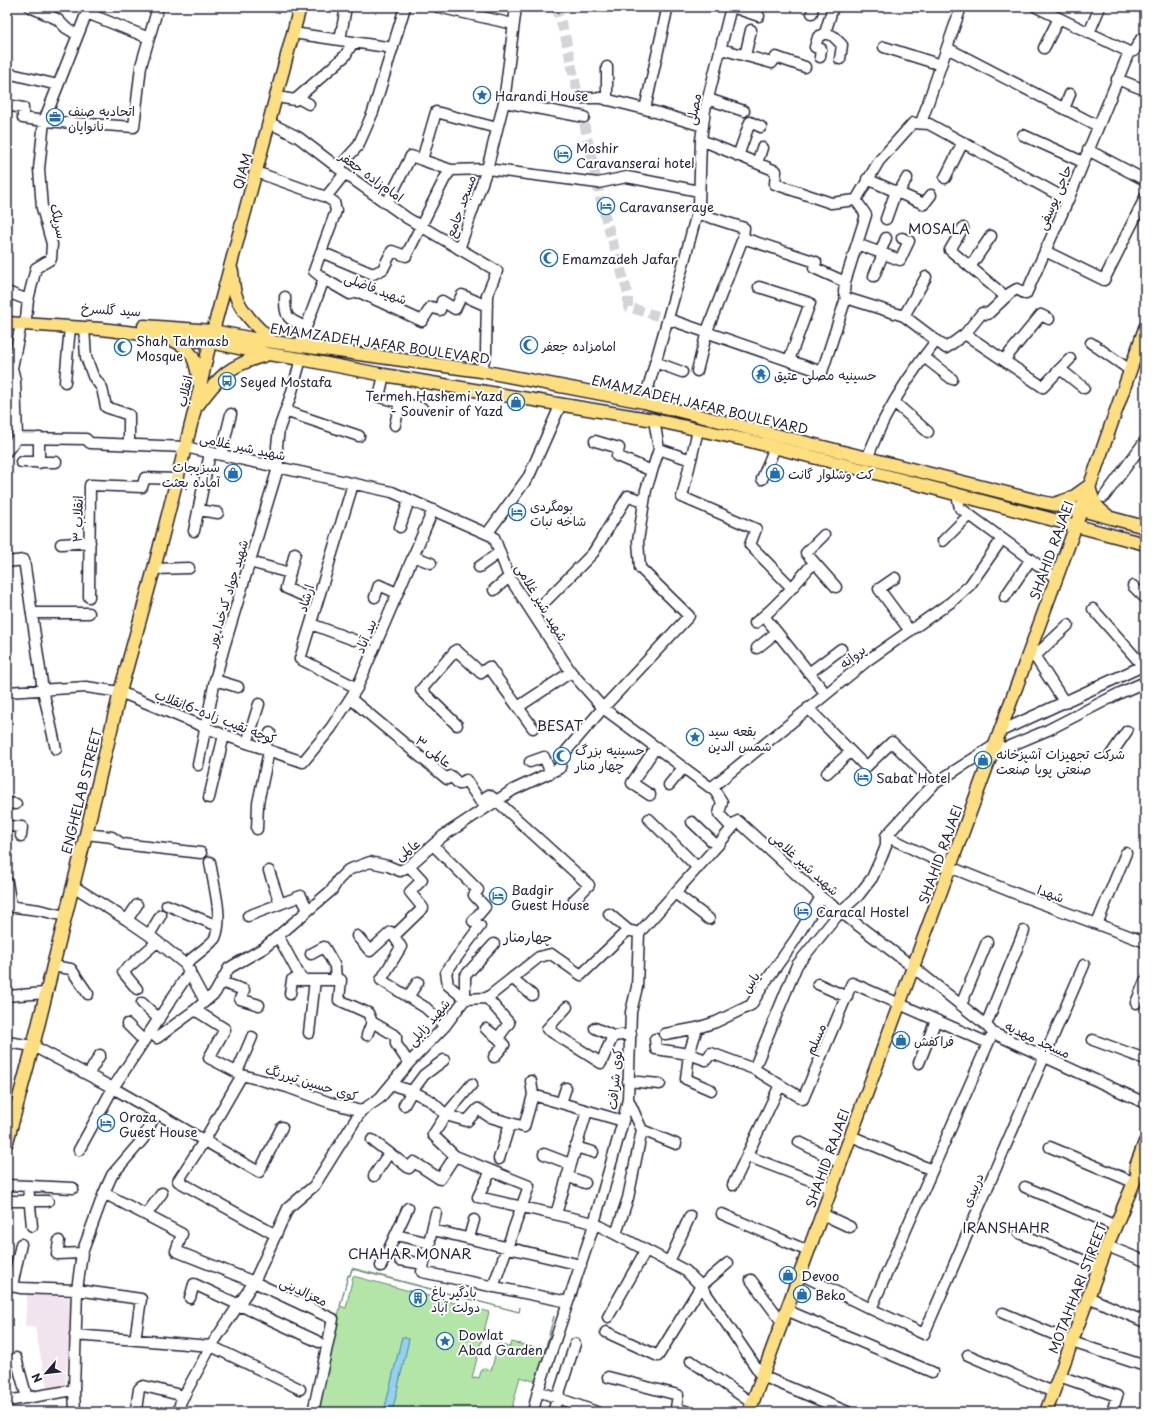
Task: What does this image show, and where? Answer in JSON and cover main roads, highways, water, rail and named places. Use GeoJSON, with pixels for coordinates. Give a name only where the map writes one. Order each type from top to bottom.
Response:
{"type":"FeatureCollection","features":[{"type":"Feature","properties":{"kind":"main road","name":"QIAM"},"geometry":{"type":"LineString","coordinates":[[212,336],[300,7]]}},
{"type":"Feature","properties":{"kind":"main road"},"geometry":{"type":"LineString","coordinates":[[232,264],[235,294],[244,311],[259,329],[273,342]]}},
{"type":"Feature","properties":{"kind":"main road","name":"سید گلسرخ"},"geometry":{"type":"LineString","coordinates":[[7,317],[23,321],[70,327],[164,336],[212,336]]}},
{"type":"Feature","properties":{"kind":"main road","name":"سید گلسرخ"},"geometry":{"type":"LineString","coordinates":[[7,323],[23,321],[102,322],[212,336]]}},
{"type":"Feature","properties":{"kind":"main road","name":"SHAHID RAJAEI"},"geometry":{"type":"LineString","coordinates":[[750,1408],[995,745],[1033,652],[1056,578],[1130,370],[1143,342],[1145,328]]}},
{"type":"Feature","properties":{"kind":"main road"},"geometry":{"type":"LineString","coordinates":[[164,336],[181,343],[193,356],[200,388]]}},
{"type":"Feature","properties":{"kind":"main road","name":"EMAMZADEH JAFAR BOULEVARD"},"geometry":{"type":"LineString","coordinates":[[212,336],[301,359],[384,375],[654,420],[740,439],[1145,544]]}},
{"type":"Feature","properties":{"kind":"main road","name":"انقلاب"},"geometry":{"type":"LineString","coordinates":[[185,447],[212,336]]}},
{"type":"Feature","properties":{"kind":"main road","name":"EMAMZADEH JAFAR BOULEVARD"},"geometry":{"type":"LineString","coordinates":[[262,349],[273,342],[481,372],[644,402],[1145,527]]}},
{"type":"Feature","properties":{"kind":"main road"},"geometry":{"type":"LineString","coordinates":[[195,409],[214,384],[231,369],[249,360],[262,349]]}},
{"type":"Feature","properties":{"kind":"main road"},"geometry":{"type":"LineString","coordinates":[[740,439],[745,427]]}},
{"type":"Feature","properties":{"kind":"main road","name":"ENGHELAB STREET"},"geometry":{"type":"LineString","coordinates":[[7,1142],[33,1046],[120,692],[154,569],[185,447]]}},
{"type":"Feature","properties":{"kind":"main road"},"geometry":{"type":"LineString","coordinates":[[1038,516],[1044,515],[1047,503],[1072,498],[1089,486],[1095,505],[1110,518]]}},
{"type":"Feature","properties":{"kind":"main road"},"geometry":{"type":"LineString","coordinates":[[1054,520],[1060,528],[1068,546],[1074,538],[1082,532],[1092,530]]}},
{"type":"Feature","properties":{"kind":"main road","name":"MOTAHHARI STREET"},"geometry":{"type":"LineString","coordinates":[[1135,1178],[1136,1166],[1145,1142]]}},
{"type":"Feature","properties":{"kind":"main road","name":"MOTAHHARI STREET"},"geometry":{"type":"LineString","coordinates":[[1046,1412],[1107,1246],[1135,1178],[1145,1161]]}},
{"type":"Feature","properties":{"kind":"water"},"geometry":{"type":"Polygon","coordinates":[[[402,1337],[409,1339],[392,1412],[384,1412],[402,1337]]]}},
{"type":"Feature","properties":{"kind":"tunnel"},"geometry":{"type":"LineString","coordinates":[[556,7],[565,35],[602,206],[628,294],[628,307],[668,319]]}},
{"type":"Feature","properties":{"kind":"place","name":"Harandi House"},"geometry":{"type":"Point","coordinates":[482,95]}},
{"type":"Feature","properties":{"kind":"place","name":"اتحادیه صنف نانوایان"},"geometry":{"type":"Point","coordinates":[55,117]}},
{"type":"Feature","properties":{"kind":"place","name":"Moshir Caravanserai hotel"},"geometry":{"type":"Point","coordinates":[563,154]}},
{"type":"Feature","properties":{"kind":"place","name":"Caravanseraye"},"geometry":{"type":"Point","coordinates":[606,206]}},
{"type":"Feature","properties":{"kind":"place","name":"Emamzadeh Jafar"},"geometry":{"type":"Point","coordinates":[549,258]}},
{"type":"Feature","properties":{"kind":"place","name":"امامزاده جعفر"},"geometry":{"type":"Point","coordinates":[529,345]}},
{"type":"Feature","properties":{"kind":"place","name":"Shah Tahmasb Mosque"},"geometry":{"type":"Point","coordinates":[123,347]}},
{"type":"Feature","properties":{"kind":"place","name":"حسینیه مصلی عتیق"},"geometry":{"type":"Point","coordinates":[761,374]}},
{"type":"Feature","properties":{"kind":"place","name":"Seyed Mostafa"},"geometry":{"type":"Point","coordinates":[227,381]}},
{"type":"Feature","properties":{"kind":"place","name":"Termeh Hashemi Yazd - Souvenir of Yazd"},"geometry":{"type":"Point","coordinates":[516,402]}},
{"type":"Feature","properties":{"kind":"place","name":"سبزیجات آماده بعثت"},"geometry":{"type":"Point","coordinates":[233,473]}},
{"type":"Feature","properties":{"kind":"place","name":"کت وشلوار گانت"},"geometry":{"type":"Point","coordinates":[775,473]}},
{"type":"Feature","properties":{"kind":"place","name":"بومگردی شاخه نبات"},"geometry":{"type":"Point","coordinates":[517,512]}},
{"type":"Feature","properties":{"kind":"place","name":"بقعه سید شمس الدین"},"geometry":{"type":"Point","coordinates":[695,737]}},
{"type":"Feature","properties":{"kind":"place","name":"حسینیه بزرگ چهار منار"},"geometry":{"type":"Point","coordinates":[562,756]}},
{"type":"Feature","properties":{"kind":"place","name":"شرکت تجهیزات آشپزخانه صنعتی پویا صنعت"},"geometry":{"type":"Point","coordinates":[983,760]}},
{"type":"Feature","properties":{"kind":"place","name":"Sabat Hotel"},"geometry":{"type":"Point","coordinates":[863,777]}},
{"type":"Feature","properties":{"kind":"place","name":"Badgir Guest House"},"geometry":{"type":"Point","coordinates":[498,896]}},
{"type":"Feature","properties":{"kind":"place","name":"Caracal Hostel"},"geometry":{"type":"Point","coordinates":[803,911]}},
{"type":"Feature","properties":{"kind":"place","name":"فراکفش"},"geometry":{"type":"Point","coordinates":[901,1040]}},
{"type":"Feature","properties":{"kind":"place","name":"Oroza Guest House"},"geometry":{"type":"Point","coordinates":[106,1123]}},
{"type":"Feature","properties":{"kind":"place","name":"Devoo"},"geometry":{"type":"Point","coordinates":[788,1275]}},
{"type":"Feature","properties":{"kind":"place","name":"Beko"},"geometry":{"type":"Point","coordinates":[802,1294]}},
{"type":"Feature","properties":{"kind":"place","name":"بادگیر باغ دولت آباد"},"geometry":{"type":"Point","coordinates":[418,1298]}},
{"type":"Feature","properties":{"kind":"place","name":"Dowlat Abad Garden"},"geometry":{"type":"Point","coordinates":[445,1341]}},
{"type":"Feature","properties":{"kind":"district","name":"MOSALA"},"geometry":{"type":"Point","coordinates":[939,228]}},
{"type":"Feature","properties":{"kind":"district","name":"BESAT"},"geometry":{"type":"Point","coordinates":[560,725]}},
{"type":"Feature","properties":{"kind":"district","name":"چهارمنار"},"geometry":{"type":"Point","coordinates":[528,936]}},
{"type":"Feature","properties":{"kind":"district","name":"IRANSHAHR"},"geometry":{"type":"Point","coordinates":[1006,1227]}},
{"type":"Feature","properties":{"kind":"district","name":"CHAHAR MONAR"},"geometry":{"type":"Point","coordinates":[410,1253]}}]}
